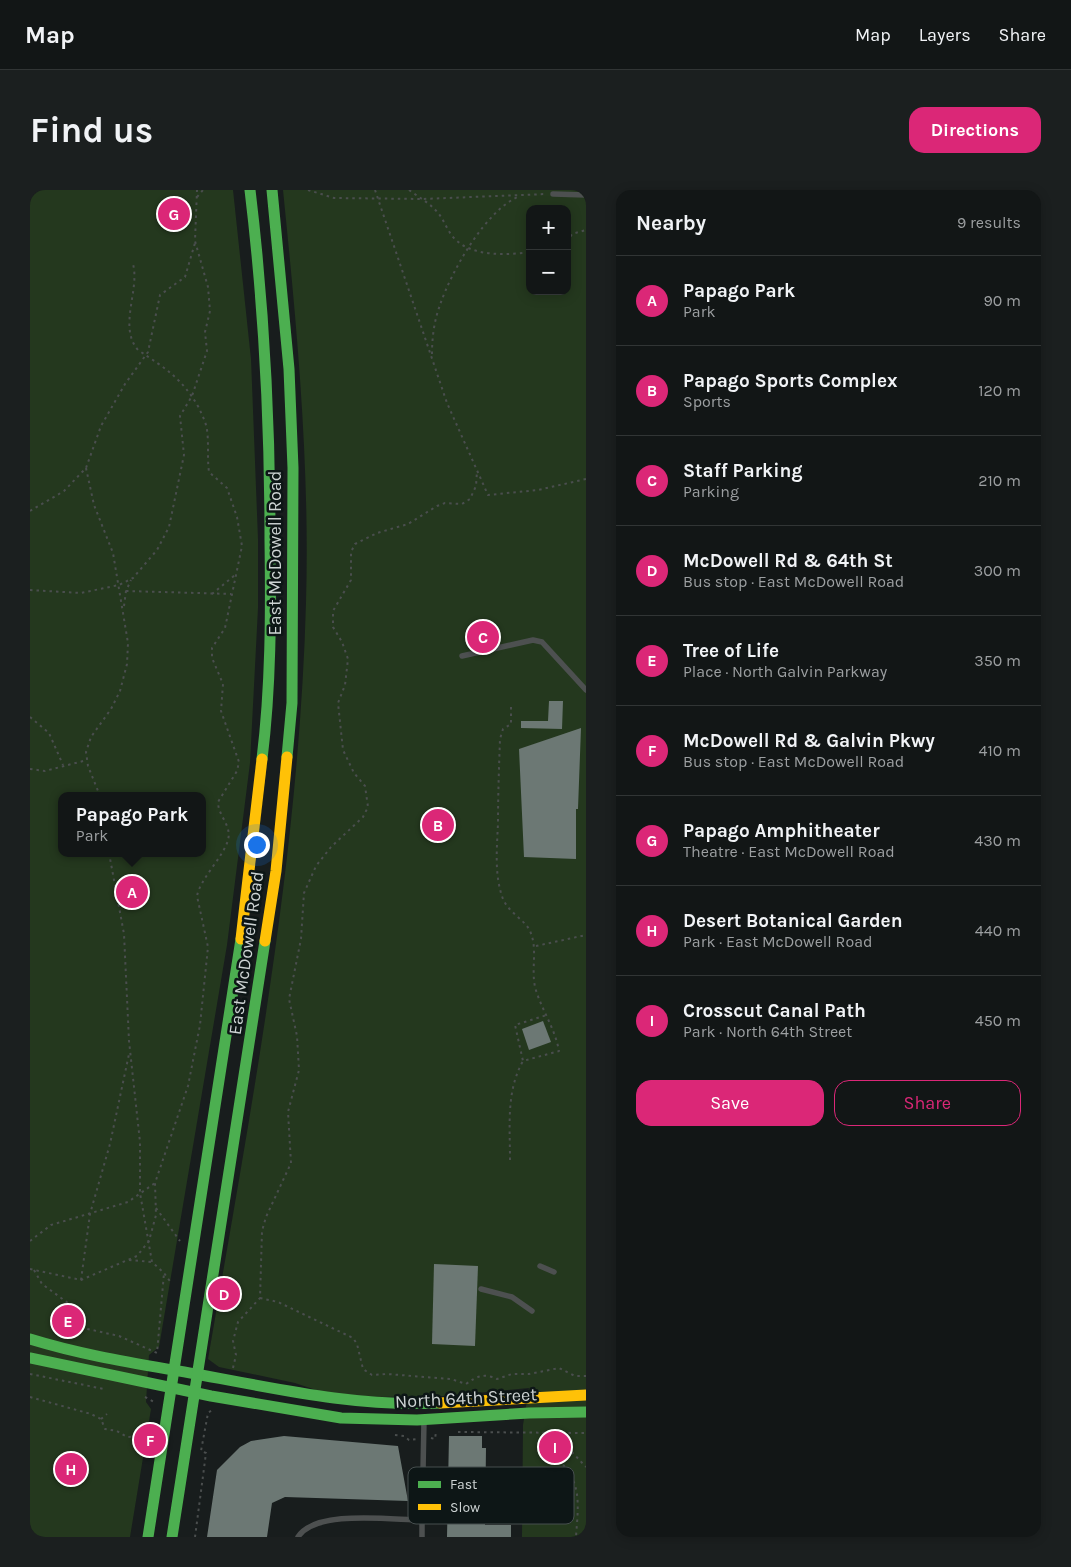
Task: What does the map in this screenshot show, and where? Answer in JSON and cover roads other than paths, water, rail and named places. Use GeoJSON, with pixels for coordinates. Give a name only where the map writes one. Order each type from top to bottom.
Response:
{"type":"FeatureCollection","features":[{"type":"Feature","properties":{"kind":"main road","name":"East McDowell Road"},"geometry":{"type":"LineString","coordinates":[[148,1537],[238,966],[262,773],[270,654],[270,478],[260,274],[250,190]]}},
{"type":"Feature","properties":{"kind":"main road","name":"East McDowell Road"},"geometry":{"type":"LineString","coordinates":[[172,1537],[276,871],[292,703],[293,468],[289,368],[272,190]]}},
{"type":"Feature","properties":{"kind":"main road","name":"North 64th Street"},"geometry":{"type":"LineString","coordinates":[[30,1339],[78,1351],[312,1398],[362,1403],[424,1404],[528,1396],[586,1395]]}},
{"type":"Feature","properties":{"kind":"main road","name":"North 64th Street"},"geometry":{"type":"LineString","coordinates":[[30,1358],[170,1388],[323,1417],[424,1421],[532,1412],[586,1412]]}},
{"type":"Feature","properties":{"kind":"main road"},"geometry":{"type":"LineString","coordinates":[[424,1404],[424,1421]]}},
{"type":"Feature","properties":{"kind":"lane"},"geometry":{"type":"LineString","coordinates":[[553,194],[586,195]]}},
{"type":"Feature","properties":{"kind":"lane"},"geometry":{"type":"LineString","coordinates":[[462,656],[533,640],[542,642],[586,690]]}},
{"type":"Feature","properties":{"kind":"lane"},"geometry":{"type":"LineString","coordinates":[[540,1266],[554,1272]]}},
{"type":"Feature","properties":{"kind":"lane"},"geometry":{"type":"LineString","coordinates":[[481,1289],[512,1297],[532,1311]]}},
{"type":"Feature","properties":{"kind":"lane"},"geometry":{"type":"LineString","coordinates":[[423,1467],[424,1421]]}},
{"type":"Feature","properties":{"kind":"lane"},"geometry":{"type":"LineString","coordinates":[[298,1537],[303,1529],[326,1521],[344,1519],[408,1520]]}},
{"type":"Feature","properties":{"kind":"lane"},"geometry":{"type":"LineString","coordinates":[[422,1524],[422,1537]]}},
{"type":"Feature","properties":{"kind":"place","name":"Papago Amphitheater"},"geometry":{"type":"Point","coordinates":[174,214]}},
{"type":"Feature","properties":{"kind":"place","name":"Staff Parking"},"geometry":{"type":"Point","coordinates":[483,637]}},
{"type":"Feature","properties":{"kind":"place","name":"Papago Sports Complex"},"geometry":{"type":"Point","coordinates":[438,825]}},
{"type":"Feature","properties":{"kind":"place","name":"Papago Park"},"geometry":{"type":"Point","coordinates":[132,892]}},
{"type":"Feature","properties":{"kind":"place","name":"McDowell Rd & 64th St"},"geometry":{"type":"Point","coordinates":[224,1294]}},
{"type":"Feature","properties":{"kind":"place","name":"Tree of Life"},"geometry":{"type":"Point","coordinates":[68,1321]}},
{"type":"Feature","properties":{"kind":"place","name":"McDowell Rd & Galvin Pkwy"},"geometry":{"type":"Point","coordinates":[150,1440]}},
{"type":"Feature","properties":{"kind":"place","name":"Crosscut Canal Path"},"geometry":{"type":"Point","coordinates":[555,1447]}},
{"type":"Feature","properties":{"kind":"place","name":"Desert Botanical Garden"},"geometry":{"type":"Point","coordinates":[71,1469]}}]}
